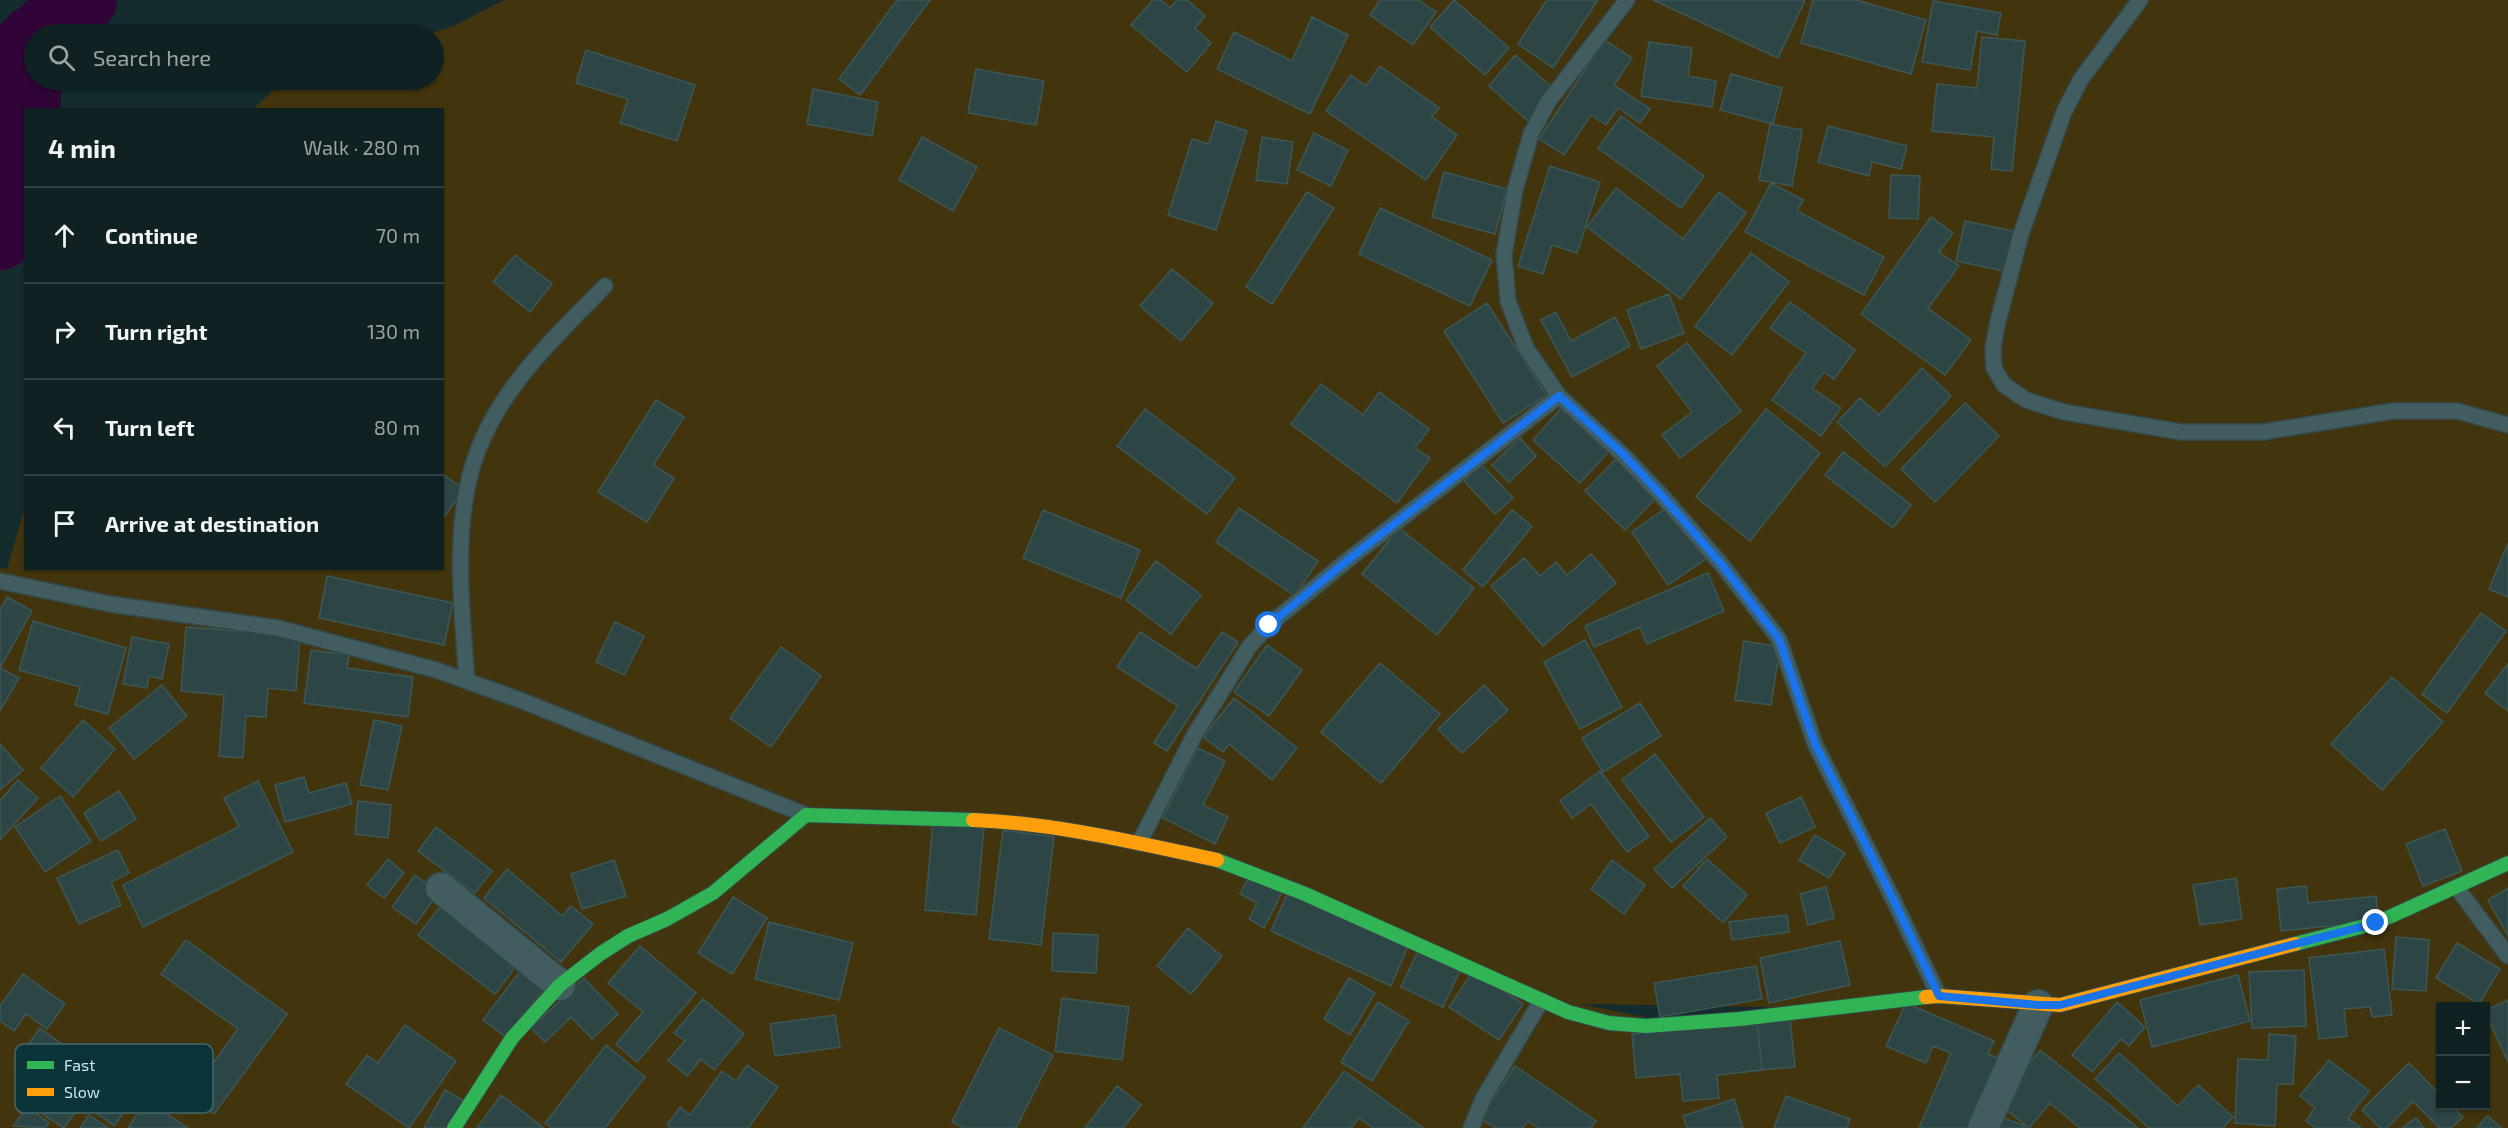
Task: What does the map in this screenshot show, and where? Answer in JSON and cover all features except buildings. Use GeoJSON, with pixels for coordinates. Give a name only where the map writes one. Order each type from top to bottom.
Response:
{"type":"FeatureCollection","features":[{"type":"Feature","properties":{"kind":"street"},"geometry":{"type":"LineString","coordinates":[[454,1128],[512,1038],[560,985],[628,936],[667,919],[713,893],[806,815],[1019,822],[1138,843],[1225,862],[1259,874],[1568,1012],[1609,1023],[1646,1026],[1740,1019],[1939,996],[2060,1005],[2376,923],[2508,863]]}},
{"type":"Feature","properties":{"kind":"street"},"geometry":{"type":"LineString","coordinates":[[441,888],[560,985]]}},
{"type":"Feature","properties":{"kind":"street"},"geometry":{"type":"LineString","coordinates":[[1983,1128],[2038,1005]]}},
{"type":"Feature","properties":{"kind":"lane"},"geometry":{"type":"LineString","coordinates":[[1627,0],[1548,102],[1525,152],[1506,236],[1503,269],[1508,301],[1526,348],[1559,396],[1623,454],[1663,497],[1722,565],[1779,639],[1815,744],[1939,996]]}},
{"type":"Feature","properties":{"kind":"lane"},"geometry":{"type":"LineString","coordinates":[[2140,0],[2081,79],[2064,112],[2021,234],[1997,325],[1993,348],[1994,368],[2004,385],[2026,400],[2064,412],[2181,432],[2263,432],[2392,411],[2457,411],[2508,425]]}},
{"type":"Feature","properties":{"kind":"lane"},"geometry":{"type":"LineString","coordinates":[[467,681],[462,597],[462,540],[465,502],[472,467],[487,431],[528,368],[548,344],[605,286]]}},
{"type":"Feature","properties":{"kind":"lane"},"geometry":{"type":"LineString","coordinates":[[1138,843],[1195,734],[1249,647],[1269,625],[1349,559],[1559,396]]}},
{"type":"Feature","properties":{"kind":"lane"},"geometry":{"type":"LineString","coordinates":[[0,580],[110,604],[295,632],[436,670],[520,700],[806,815]]}},
{"type":"Feature","properties":{"kind":"lane"},"geometry":{"type":"LineString","coordinates":[[2457,888],[2508,956]]}},
{"type":"Feature","properties":{"kind":"lane"},"geometry":{"type":"LineString","coordinates":[[1471,1128],[1484,1097],[1541,1001]]}},
{"type":"Feature","properties":{"kind":"shaded area"},"geometry":{"type":"Polygon","coordinates":[[[504,0],[2508,0],[2508,1128],[0,1128],[0,568],[7,569],[24,510],[24,570],[444,570],[444,108],[254,108],[274,90],[444,90],[444,29],[504,0]],[[1581,1004],[1662,1021],[1826,1008],[1581,1004]]]}},
{"type":"Feature","properties":{"kind":"waterway"},"geometry":{"type":"LineString","coordinates":[[53,24],[83,0]]}},
{"type":"Feature","properties":{"kind":"waterway"},"geometry":{"type":"LineString","coordinates":[[26,108],[27,90]]}},
{"type":"Feature","properties":{"kind":"waterway"},"geometry":{"type":"LineString","coordinates":[[0,236],[20,210],[24,143]]}},
{"type":"Feature","properties":{"kind":"traffic: fast"},"geometry":{"type":"LineString","coordinates":[[454,1128],[512,1038],[560,985],[628,936],[667,919],[713,893],[806,815],[973,820]]}},
{"type":"Feature","properties":{"kind":"traffic: fast"},"geometry":{"type":"LineString","coordinates":[[1217,860],[1305,894],[1568,1012],[1609,1023],[1646,1026],[1740,1019],[1926,997]]}},
{"type":"Feature","properties":{"kind":"traffic: fast"},"geometry":{"type":"LineString","coordinates":[[2295,944],[2376,923],[2508,863]]}},
{"type":"Feature","properties":{"kind":"traffic: slow"},"geometry":{"type":"LineString","coordinates":[[973,820],[1065,829],[1217,860]]}},
{"type":"Feature","properties":{"kind":"traffic: slow"},"geometry":{"type":"LineString","coordinates":[[1926,997],[2060,1005],[2295,944]]}},
{"type":"Feature","properties":{"kind":"route"},"geometry":{"type":"LineString","coordinates":[[1269,625],[1288,607],[1559,396],[1623,454],[1663,497],[1722,565],[1779,639],[1815,744],[1939,996],[1988,1002],[2060,1005],[2376,923]]}}]}
